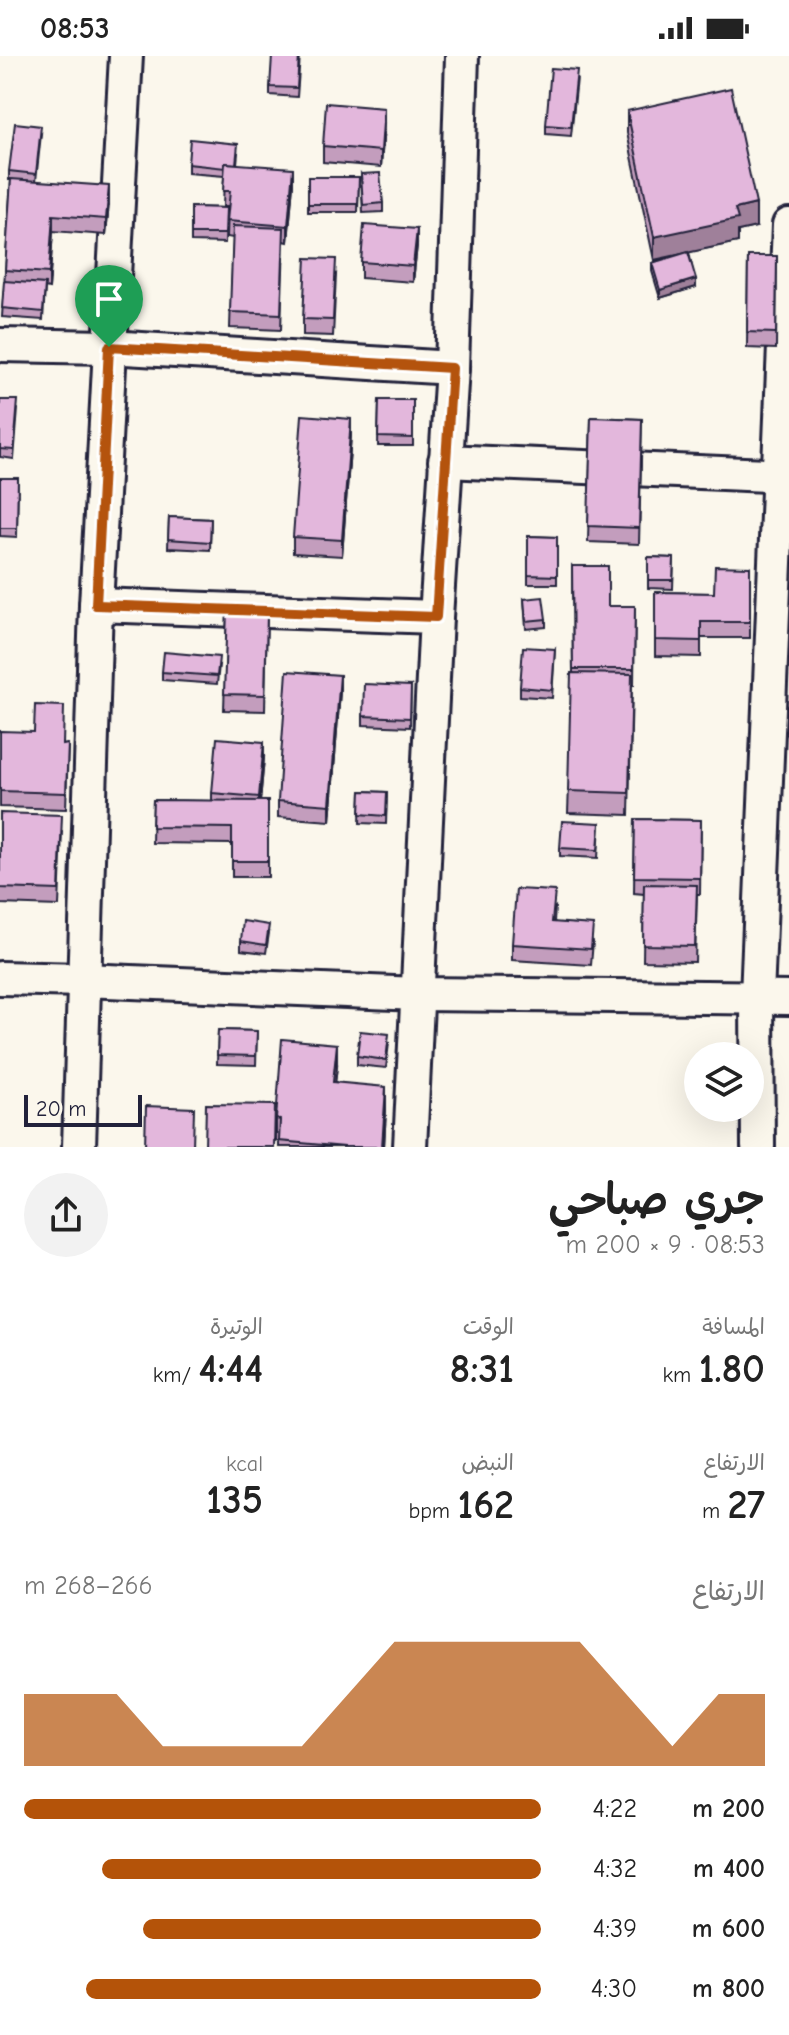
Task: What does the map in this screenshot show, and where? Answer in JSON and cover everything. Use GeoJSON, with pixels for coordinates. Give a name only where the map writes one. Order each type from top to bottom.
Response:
{"type":"FeatureCollection","features":[{"type":"Feature","properties":{"kind":"street"},"geometry":{"type":"LineString","coordinates":[[79,1147],[96,605],[126,56]]}},
{"type":"Feature","properties":{"kind":"street"},"geometry":{"type":"LineString","coordinates":[[410,1147],[436,617],[452,368],[462,56]]}},
{"type":"Feature","properties":{"kind":"street"},"geometry":{"type":"LineString","coordinates":[[758,1147],[773,997],[789,225]]}},
{"type":"Feature","properties":{"kind":"street"},"geometry":{"type":"LineString","coordinates":[[0,345],[109,347],[452,368]]}},
{"type":"Feature","properties":{"kind":"street"},"geometry":{"type":"LineString","coordinates":[[445,461],[784,476]]}},
{"type":"Feature","properties":{"kind":"street"},"geometry":{"type":"LineString","coordinates":[[96,605],[436,617]]}},
{"type":"Feature","properties":{"kind":"street"},"geometry":{"type":"LineString","coordinates":[[0,978],[418,994],[773,997]]}},
{"type":"Feature","properties":{"kind":"building"},"geometry":{"type":"Polygon","coordinates":[[[272,56],[299,56],[297,88],[270,87],[272,56]]]}},
{"type":"Feature","properties":{"kind":"building"},"geometry":{"type":"Polygon","coordinates":[[[551,68],[577,70],[571,127],[546,125],[551,68]]]}},
{"type":"Feature","properties":{"kind":"building"},"geometry":{"type":"Polygon","coordinates":[[[731,88],[756,204],[735,209],[738,219],[654,237],[627,111],[731,88]]]}},
{"type":"Feature","properties":{"kind":"building"},"geometry":{"type":"Polygon","coordinates":[[[326,103],[384,108],[381,151],[323,146],[326,103]]]}},
{"type":"Feature","properties":{"kind":"building"},"geometry":{"type":"Polygon","coordinates":[[[15,123],[41,126],[36,174],[9,171],[15,123]]]}},
{"type":"Feature","properties":{"kind":"building"},"geometry":{"type":"Polygon","coordinates":[[[190,139],[238,144],[236,164],[225,163],[225,168],[188,164],[190,139]]]}},
{"type":"Feature","properties":{"kind":"building"},"geometry":{"type":"Polygon","coordinates":[[[225,163],[293,168],[288,226],[227,221],[230,191],[223,191],[225,163]]]}},
{"type":"Feature","properties":{"kind":"building"},"geometry":{"type":"Polygon","coordinates":[[[380,173],[383,203],[363,205],[361,174],[380,173]]]}},
{"type":"Feature","properties":{"kind":"building"},"geometry":{"type":"Polygon","coordinates":[[[308,177],[359,177],[358,204],[308,204],[308,177]]]}},
{"type":"Feature","properties":{"kind":"building"},"geometry":{"type":"Polygon","coordinates":[[[11,179],[109,186],[106,219],[53,215],[49,273],[5,270],[11,179]]]}},
{"type":"Feature","properties":{"kind":"building"},"geometry":{"type":"Polygon","coordinates":[[[191,207],[226,208],[225,234],[191,234],[191,207]]]}},
{"type":"Feature","properties":{"kind":"building"},"geometry":{"type":"Polygon","coordinates":[[[364,225],[417,229],[413,266],[361,262],[364,225]]]}},
{"type":"Feature","properties":{"kind":"building"},"geometry":{"type":"Polygon","coordinates":[[[233,226],[284,228],[281,314],[230,312],[233,226]]]}},
{"type":"Feature","properties":{"kind":"building"},"geometry":{"type":"Polygon","coordinates":[[[688,252],[696,279],[660,290],[652,263],[688,252]]]}},
{"type":"Feature","properties":{"kind":"building"},"geometry":{"type":"Polygon","coordinates":[[[748,256],[777,256],[776,333],[747,332],[748,256]]]}},
{"type":"Feature","properties":{"kind":"building"},"geometry":{"type":"Polygon","coordinates":[[[306,258],[336,259],[333,320],[303,319],[306,258]]]}},
{"type":"Feature","properties":{"kind":"building"},"geometry":{"type":"Polygon","coordinates":[[[4,281],[45,284],[43,312],[2,308],[4,281]]]}},
{"type":"Feature","properties":{"kind":"building"},"geometry":{"type":"Polygon","coordinates":[[[0,400],[18,400],[14,450],[0,449],[0,400]]]}},
{"type":"Feature","properties":{"kind":"building"},"geometry":{"type":"Polygon","coordinates":[[[379,400],[413,400],[413,438],[378,437],[379,400]]]}},
{"type":"Feature","properties":{"kind":"building"},"geometry":{"type":"Polygon","coordinates":[[[302,415],[351,419],[342,540],[293,537],[302,415]]]}},
{"type":"Feature","properties":{"kind":"building"},"geometry":{"type":"Polygon","coordinates":[[[591,417],[642,419],[639,528],[588,526],[591,417]]]}},
{"type":"Feature","properties":{"kind":"building"},"geometry":{"type":"Polygon","coordinates":[[[0,478],[18,478],[17,528],[0,528],[0,478]]]}},
{"type":"Feature","properties":{"kind":"building"},"geometry":{"type":"Polygon","coordinates":[[[169,517],[211,519],[210,542],[168,539],[169,517]]]}},
{"type":"Feature","properties":{"kind":"building"},"geometry":{"type":"Polygon","coordinates":[[[528,536],[557,537],[557,576],[528,575],[528,536]]]}},
{"type":"Feature","properties":{"kind":"building"},"geometry":{"type":"Polygon","coordinates":[[[648,557],[674,558],[673,580],[648,580],[648,557]]]}},
{"type":"Feature","properties":{"kind":"building"},"geometry":{"type":"Polygon","coordinates":[[[572,566],[608,566],[608,606],[635,606],[634,669],[573,669],[572,566]]]}},
{"type":"Feature","properties":{"kind":"building"},"geometry":{"type":"Polygon","coordinates":[[[715,566],[750,567],[750,622],[701,622],[701,641],[655,640],[655,592],[714,593],[715,566]]]}},
{"type":"Feature","properties":{"kind":"building"},"geometry":{"type":"Polygon","coordinates":[[[543,597],[546,619],[526,621],[524,599],[543,597]]]}},
{"type":"Feature","properties":{"kind":"building"},"geometry":{"type":"Polygon","coordinates":[[[227,611],[267,613],[265,695],[224,694],[227,611]]]}},
{"type":"Feature","properties":{"kind":"building"},"geometry":{"type":"Polygon","coordinates":[[[523,647],[555,649],[552,690],[520,687],[523,647]]]}},
{"type":"Feature","properties":{"kind":"building"},"geometry":{"type":"Polygon","coordinates":[[[164,652],[219,657],[217,676],[162,672],[164,652]]]}},
{"type":"Feature","properties":{"kind":"building"},"geometry":{"type":"Polygon","coordinates":[[[287,671],[340,675],[330,805],[278,801],[287,671]]]}},
{"type":"Feature","properties":{"kind":"building"},"geometry":{"type":"Polygon","coordinates":[[[571,673],[632,674],[629,793],[568,791],[571,673]]]}},
{"type":"Feature","properties":{"kind":"building"},"geometry":{"type":"Polygon","coordinates":[[[364,684],[411,686],[410,718],[363,716],[364,684]]]}},
{"type":"Feature","properties":{"kind":"building"},"geometry":{"type":"Polygon","coordinates":[[[35,705],[64,706],[63,745],[68,744],[66,793],[0,791],[0,731],[34,732],[35,705]]]}},
{"type":"Feature","properties":{"kind":"building"},"geometry":{"type":"Polygon","coordinates":[[[217,738],[264,742],[259,797],[212,793],[217,738]]]}},
{"type":"Feature","properties":{"kind":"building"},"geometry":{"type":"Polygon","coordinates":[[[361,791],[387,792],[386,816],[360,814],[361,791]]]}},
{"type":"Feature","properties":{"kind":"building"},"geometry":{"type":"Polygon","coordinates":[[[153,800],[268,801],[268,861],[232,861],[232,828],[152,827],[153,800]]]}},
{"type":"Feature","properties":{"kind":"building"},"geometry":{"type":"Polygon","coordinates":[[[0,813],[62,815],[59,890],[0,888],[0,813]]]}},
{"type":"Feature","properties":{"kind":"building"},"geometry":{"type":"Polygon","coordinates":[[[635,819],[701,820],[700,878],[634,877],[635,819]]]}},
{"type":"Feature","properties":{"kind":"building"},"geometry":{"type":"Polygon","coordinates":[[[562,821],[600,823],[598,850],[560,848],[562,821]]]}},
{"type":"Feature","properties":{"kind":"building"},"geometry":{"type":"Polygon","coordinates":[[[644,884],[697,885],[695,946],[643,945],[644,884]]]}},
{"type":"Feature","properties":{"kind":"building"},"geometry":{"type":"Polygon","coordinates":[[[516,889],[555,891],[552,922],[593,925],[591,949],[512,944],[516,889]]]}},
{"type":"Feature","properties":{"kind":"building"},"geometry":{"type":"Polygon","coordinates":[[[243,921],[269,925],[266,945],[241,941],[243,921]]]}},
{"type":"Feature","properties":{"kind":"building"},"geometry":{"type":"Polygon","coordinates":[[[218,1030],[257,1031],[256,1056],[217,1055],[218,1030]]]}},
{"type":"Feature","properties":{"kind":"building"},"geometry":{"type":"Polygon","coordinates":[[[360,1031],[389,1034],[386,1060],[357,1056],[360,1031]]]}},
{"type":"Feature","properties":{"kind":"building"},"geometry":{"type":"Polygon","coordinates":[[[282,1039],[337,1044],[333,1082],[386,1087],[382,1147],[279,1141],[280,1120],[276,1119],[282,1039]]]}},
{"type":"Feature","properties":{"kind":"building"},"geometry":{"type":"Polygon","coordinates":[[[206,1104],[275,1105],[274,1147],[205,1147],[206,1104]]]}},
{"type":"Feature","properties":{"kind":"building"},"geometry":{"type":"Polygon","coordinates":[[[146,1106],[194,1108],[193,1147],[145,1147],[146,1106]]]}},
{"type":"Feature","properties":{"kind":"route"},"geometry":{"type":"LineString","coordinates":[[109,347],[452,368],[436,617],[96,605],[109,347]]}}]}
